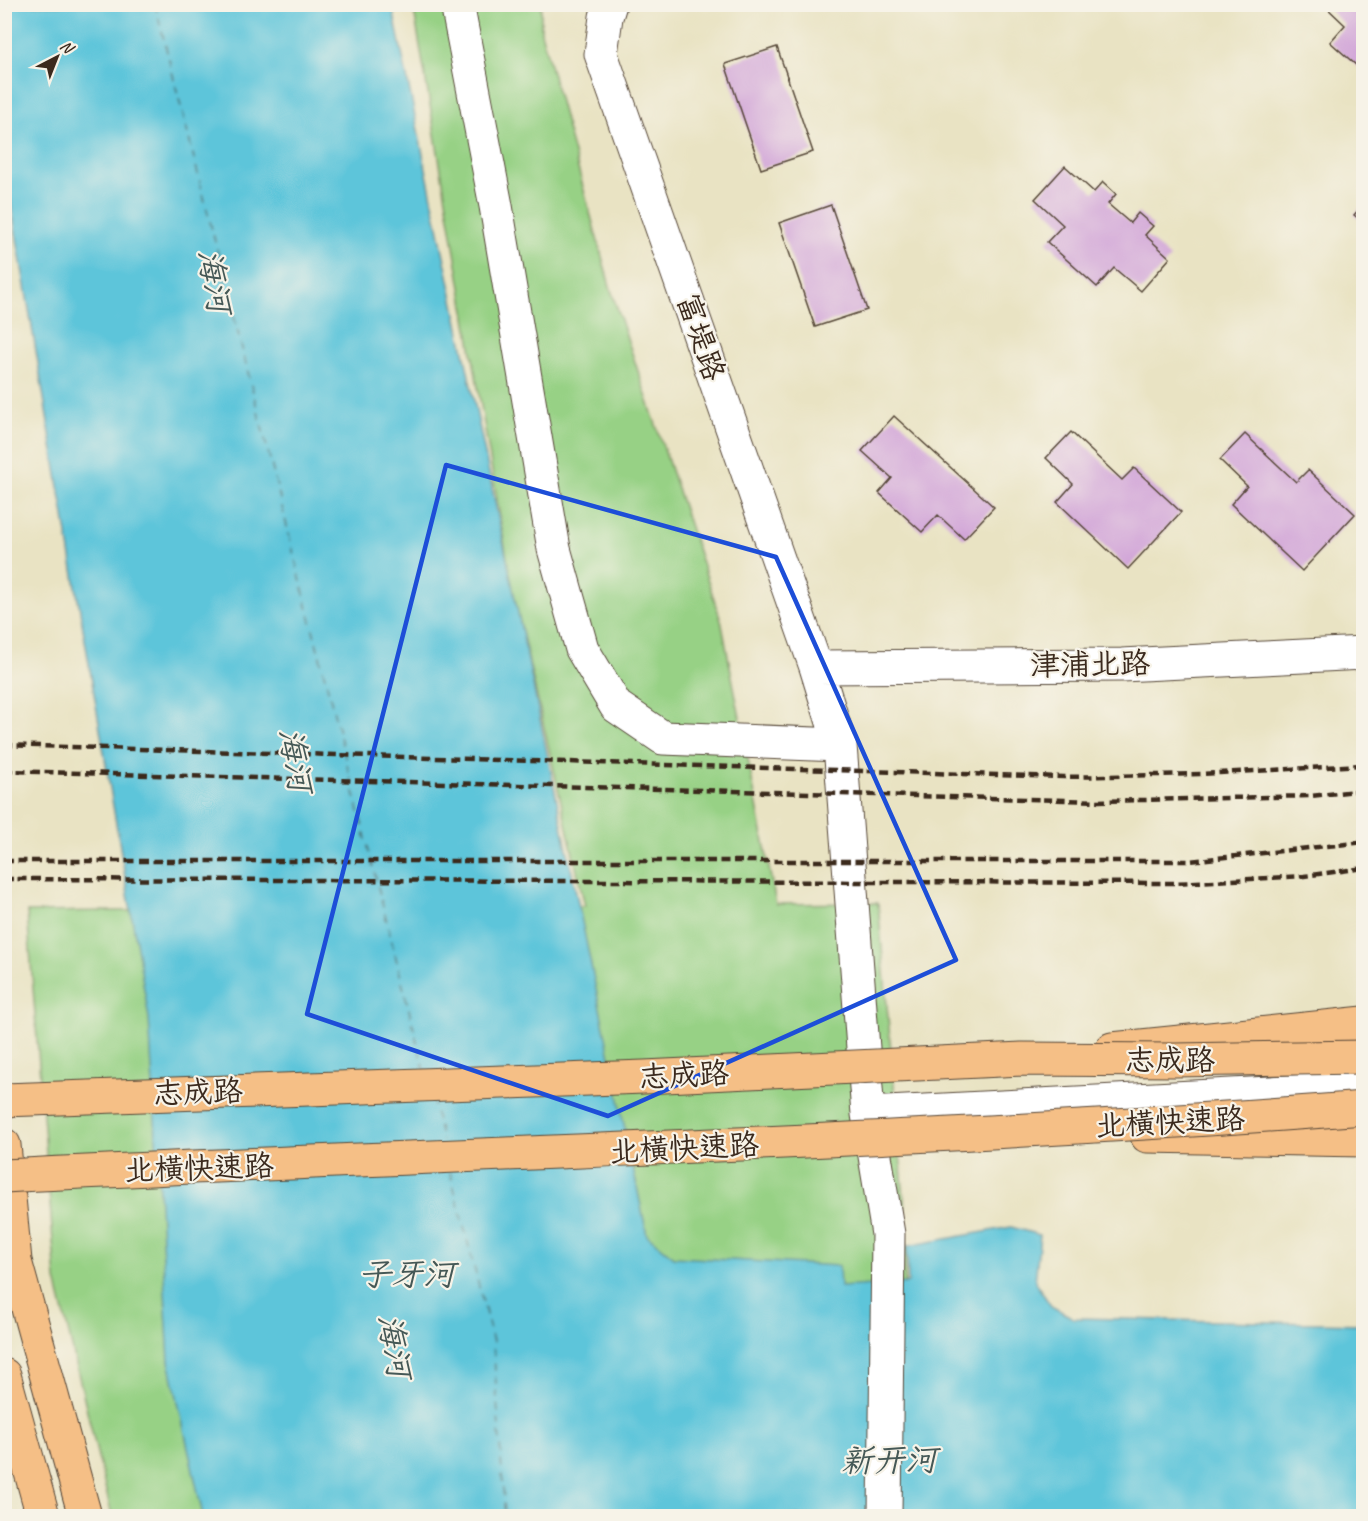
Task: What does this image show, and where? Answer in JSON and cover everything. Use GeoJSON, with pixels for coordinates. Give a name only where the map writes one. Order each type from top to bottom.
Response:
{"type":"FeatureCollection","features":[{"type":"Feature","properties":{"kind":"main road"},"geometry":{"type":"LineString","coordinates":[[1022,1059],[1227,1035],[1364,1023]]}},
{"type":"Feature","properties":{"kind":"main road","name":"志成路"},"geometry":{"type":"LineString","coordinates":[[4,1100],[644,1077],[1022,1059],[1175,1060],[1364,1057]]}},
{"type":"Feature","properties":{"kind":"main road","name":"北横快速路"},"geometry":{"type":"LineString","coordinates":[[4,1176],[652,1150],[1187,1122],[1364,1108]]}},
{"type":"Feature","properties":{"kind":"main road"},"geometry":{"type":"LineString","coordinates":[[956,1134],[1364,1140]]}},
{"type":"Feature","properties":{"kind":"main road"},"geometry":{"type":"LineString","coordinates":[[4,1145],[10,1262],[85,1516]]}},
{"type":"Feature","properties":{"kind":"main road"},"geometry":{"type":"LineString","coordinates":[[4,1375],[43,1516]]}},
{"type":"Feature","properties":{"kind":"street"},"geometry":{"type":"LineString","coordinates":[[457,4],[496,206],[554,549],[582,650],[616,706],[663,738],[840,745]]}},
{"type":"Feature","properties":{"kind":"street","name":"富堤路"},"geometry":{"type":"LineString","coordinates":[[610,4],[606,17],[602,54],[816,667],[840,745],[867,1114],[888,1234],[885,1516]]}},
{"type":"Feature","properties":{"kind":"street","name":"津浦北路"},"geometry":{"type":"LineString","coordinates":[[816,667],[1122,665],[1364,653]]}},
{"type":"Feature","properties":{"kind":"street","name":"志成路"},"geometry":{"type":"LineString","coordinates":[[867,1114],[1364,1088]]}},
{"type":"Feature","properties":{"kind":"highlighted area"},"geometry":{"type":"Polygon","coordinates":[[[446,465],[776,557],[956,960],[608,1116],[307,1014],[446,465]]]}},
{"type":"Feature","properties":{"kind":"green space"},"geometry":{"type":"Polygon","coordinates":[[[413,5],[541,5],[541,32],[611,290],[721,620],[776,904],[878,903],[906,1222],[901,1516],[112,1516],[56,1280],[27,912],[585,906],[512,588],[413,5]]]}},
{"type":"Feature","properties":{"kind":"water","name":"子牙河"},"geometry":{"type":"Polygon","coordinates":[[[4,5],[392,5],[647,1235],[674,1257],[839,1266],[840,1287],[908,1283],[907,1246],[1011,1227],[1040,1235],[1035,1282],[1051,1306],[1073,1318],[1363,1324],[1363,1516],[203,1516],[169,1361],[149,1018],[5,168],[4,5]]]}},
{"type":"Feature","properties":{"kind":"building"},"geometry":{"type":"Polygon","coordinates":[[[1323,4],[1364,4],[1364,72],[1330,42],[1345,25],[1323,4]]]}},
{"type":"Feature","properties":{"kind":"building"},"geometry":{"type":"Polygon","coordinates":[[[777,47],[813,152],[761,169],[725,64],[777,47]]]}},
{"type":"Feature","properties":{"kind":"building"},"geometry":{"type":"Polygon","coordinates":[[[1065,166],[1094,192],[1103,182],[1116,194],[1108,204],[1130,223],[1138,213],[1153,226],[1145,235],[1170,258],[1141,291],[1114,268],[1097,287],[1047,242],[1063,225],[1035,199],[1065,166]]]}},
{"type":"Feature","properties":{"kind":"building"},"geometry":{"type":"Polygon","coordinates":[[[1364,204],[1364,223],[1354,215],[1364,204]]]}},
{"type":"Feature","properties":{"kind":"building"},"geometry":{"type":"Polygon","coordinates":[[[831,205],[867,310],[815,327],[779,223],[831,205]]]}},
{"type":"Feature","properties":{"kind":"building"},"geometry":{"type":"Polygon","coordinates":[[[894,416],[994,507],[964,539],[938,515],[922,532],[879,493],[892,478],[862,451],[894,416]]]}},
{"type":"Feature","properties":{"kind":"building"},"geometry":{"type":"Polygon","coordinates":[[[1071,432],[1122,480],[1134,468],[1181,512],[1128,569],[1057,502],[1073,484],[1046,458],[1071,432]]]}},
{"type":"Feature","properties":{"kind":"building"},"geometry":{"type":"Polygon","coordinates":[[[1245,434],[1296,482],[1308,470],[1355,514],[1302,571],[1231,504],[1247,486],[1220,460],[1245,434]]]}},
{"type":"Feature","properties":{"kind":"ferry route"},"geometry":{"type":"LineString","coordinates":[[155,4],[424,1069]]}},
{"type":"Feature","properties":{"kind":"ferry route"},"geometry":{"type":"LineString","coordinates":[[432,1099],[442,1141]]}},
{"type":"Feature","properties":{"kind":"ferry route"},"geometry":{"type":"LineString","coordinates":[[450,1172],[493,1342],[505,1516]]}},
{"type":"Feature","properties":{"kind":"railway"},"geometry":{"type":"LineString","coordinates":[[4,745],[1064,777],[1201,774],[1364,765]]}},
{"type":"Feature","properties":{"kind":"railway"},"geometry":{"type":"LineString","coordinates":[[4,771],[1099,801],[1311,796],[1364,790]]}},
{"type":"Feature","properties":{"kind":"railway"},"geometry":{"type":"LineString","coordinates":[[4,861],[1190,861],[1364,842]]}},
{"type":"Feature","properties":{"kind":"railway"},"geometry":{"type":"LineString","coordinates":[[4,879],[1176,883],[1304,876],[1364,868]]}},
{"type":"Feature","properties":{"kind":"water label","name":"海河"},"geometry":{"type":"Point","coordinates":[215,281]}},
{"type":"Feature","properties":{"kind":"water label","name":"海河"},"geometry":{"type":"Point","coordinates":[296,760]}},
{"type":"Feature","properties":{"kind":"water label","name":"海河"},"geometry":{"type":"Point","coordinates":[395,1346]}},
{"type":"Feature","properties":{"kind":"water label","name":"新开河"},"geometry":{"type":"Point","coordinates":[889,1460]}}]}
